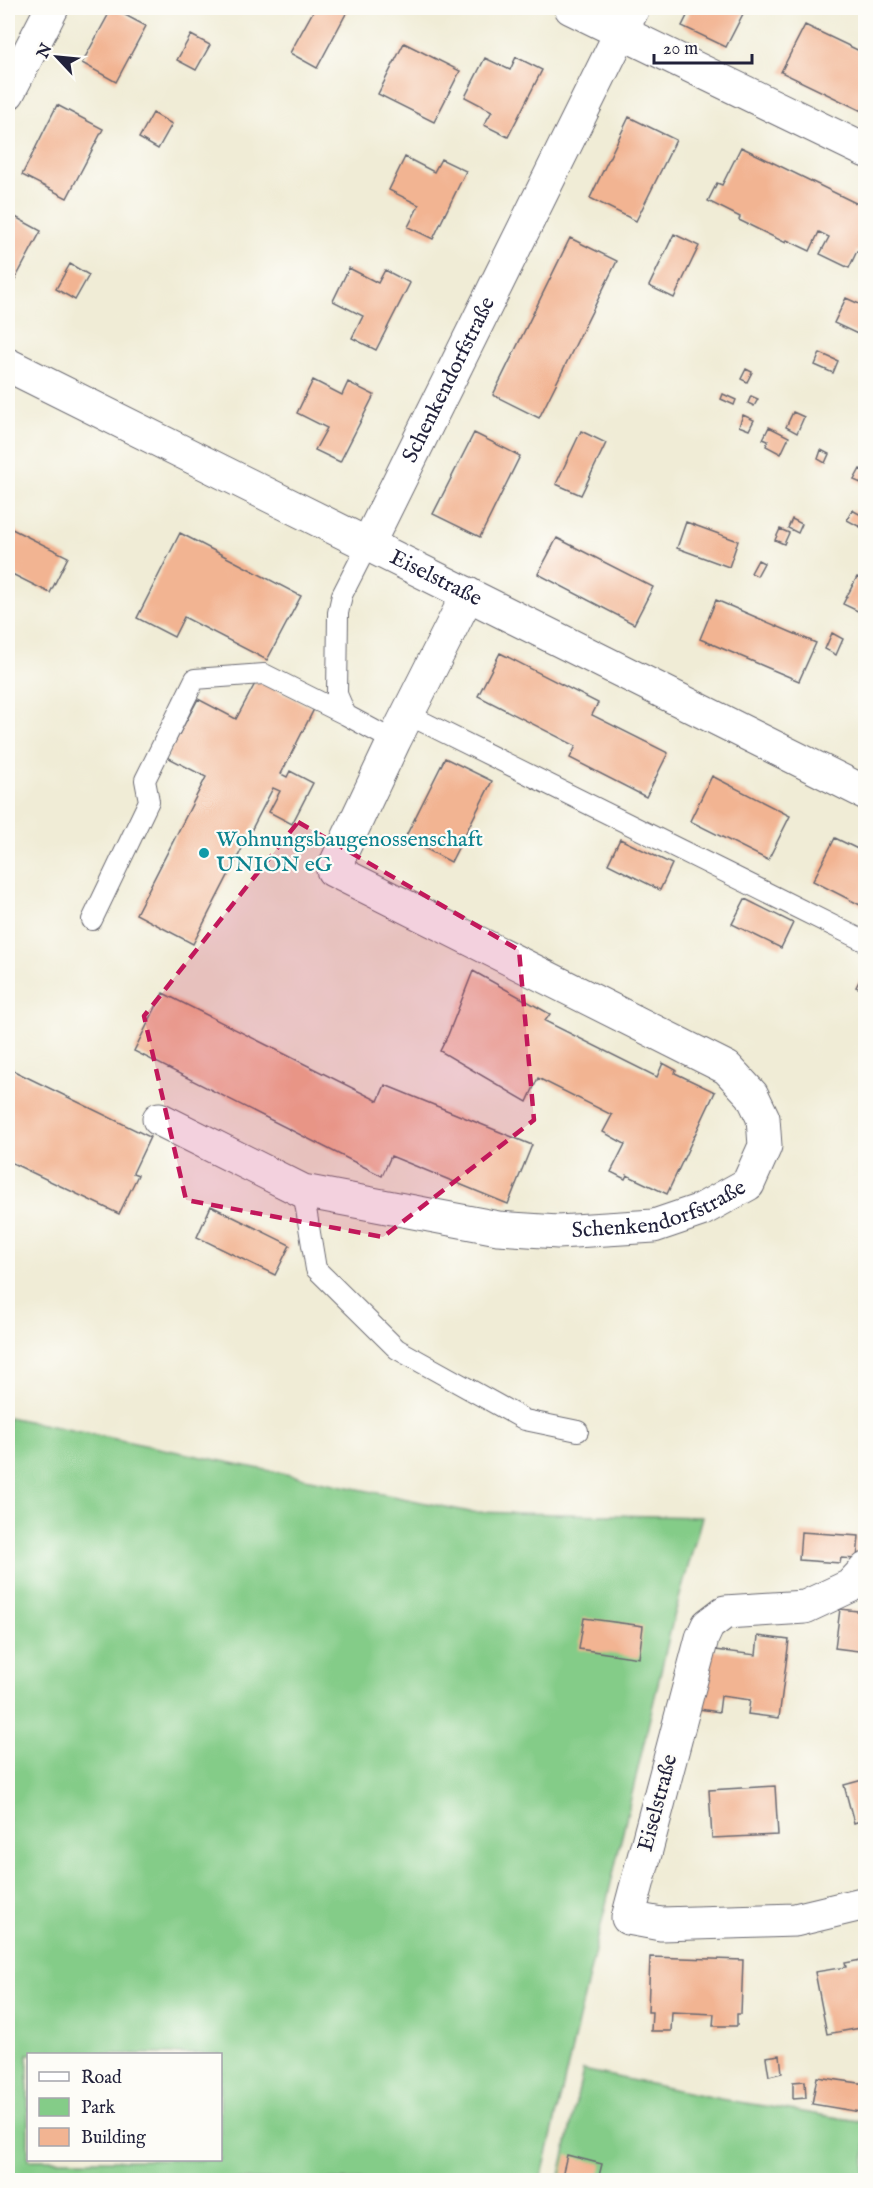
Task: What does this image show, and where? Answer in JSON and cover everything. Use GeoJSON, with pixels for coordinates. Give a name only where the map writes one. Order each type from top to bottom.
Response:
{"type":"FeatureCollection","features":[{"type":"Feature","properties":{"kind":"street"},"geometry":{"type":"LineString","coordinates":[[8,93],[52,8]]}},
{"type":"Feature","properties":{"kind":"street"},"geometry":{"type":"LineString","coordinates":[[572,8],[627,20],[866,151]]}},
{"type":"Feature","properties":{"kind":"street","name":"Schenkendorfstraße"},"geometry":{"type":"LineString","coordinates":[[368,544],[627,20]]}},
{"type":"Feature","properties":{"kind":"street","name":"Eiselstraße"},"geometry":{"type":"LineString","coordinates":[[8,365],[866,793]]}},
{"type":"Feature","properties":{"kind":"street","name":"Schenkendorfstraße"},"geometry":{"type":"LineString","coordinates":[[159,1119],[303,1191],[498,1228],[558,1232],[654,1226],[701,1210],[748,1184],[765,1146],[763,1118],[752,1095],[728,1068],[333,870],[400,728],[468,594]]}},
{"type":"Feature","properties":{"kind":"street","name":"Eiselstraße"},"geometry":{"type":"LineString","coordinates":[[866,1569],[850,1586],[805,1607],[725,1612],[708,1625],[702,1638],[628,1918],[661,1924],[795,1920],[866,1904]]}},
{"type":"Feature","properties":{"kind":"lane","name":"Schenkendorfstraße"},"geometry":{"type":"LineString","coordinates":[[346,715],[337,694],[338,614],[342,595],[368,544]]}},
{"type":"Feature","properties":{"kind":"lane"},"geometry":{"type":"LineString","coordinates":[[92,920],[149,801],[145,780],[195,680],[264,674],[346,715],[400,728],[866,942]]}},
{"type":"Feature","properties":{"kind":"lane"},"geometry":{"type":"LineString","coordinates":[[303,1191],[316,1269],[397,1349],[525,1420],[578,1431]]}},
{"type":"Feature","properties":{"kind":"highlighted area"},"geometry":{"type":"Polygon","coordinates":[[[298,822],[519,950],[534,1120],[383,1237],[186,1200],[144,1016],[298,822]]]}},
{"type":"Feature","properties":{"kind":"green space"},"geometry":{"type":"Polygon","coordinates":[[[8,1417],[470,1512],[702,1517],[672,1624],[541,2180],[8,2180],[8,1417]]]}},
{"type":"Feature","properties":{"kind":"green space"},"geometry":{"type":"Polygon","coordinates":[[[583,2070],[720,2099],[865,2122],[865,2180],[559,2180],[583,2070]]]}},
{"type":"Feature","properties":{"kind":"building"},"geometry":{"type":"Polygon","coordinates":[[[112,8],[146,26],[116,82],[82,63],[112,8]]]}},
{"type":"Feature","properties":{"kind":"building"},"geometry":{"type":"Polygon","coordinates":[[[315,8],[349,8],[317,68],[290,53],[315,8]]]}},
{"type":"Feature","properties":{"kind":"building"},"geometry":{"type":"Polygon","coordinates":[[[691,8],[746,8],[726,47],[682,26],[691,8]]]}},
{"type":"Feature","properties":{"kind":"building"},"geometry":{"type":"Polygon","coordinates":[[[805,25],[866,54],[866,113],[781,72],[805,25]]]}},
{"type":"Feature","properties":{"kind":"building"},"geometry":{"type":"Polygon","coordinates":[[[191,35],[210,45],[196,70],[177,60],[191,35]]]}},
{"type":"Feature","properties":{"kind":"building"},"geometry":{"type":"Polygon","coordinates":[[[404,43],[460,71],[434,122],[378,94],[404,43]]]}},
{"type":"Feature","properties":{"kind":"building"},"geometry":{"type":"Polygon","coordinates":[[[516,57],[542,70],[508,137],[484,125],[492,111],[465,97],[485,58],[510,70],[516,57]]]}},
{"type":"Feature","properties":{"kind":"building"},"geometry":{"type":"Polygon","coordinates":[[[57,105],[103,129],[67,198],[22,175],[57,105]]]}},
{"type":"Feature","properties":{"kind":"building"},"geometry":{"type":"Polygon","coordinates":[[[153,113],[172,124],[158,149],[139,138],[153,113]]]}},
{"type":"Feature","properties":{"kind":"building"},"geometry":{"type":"Polygon","coordinates":[[[629,117],[676,140],[636,221],[590,198],[629,117]]]}},
{"type":"Feature","properties":{"kind":"building"},"geometry":{"type":"Polygon","coordinates":[[[741,147],[866,208],[866,255],[857,251],[849,268],[820,254],[829,237],[819,232],[810,251],[787,240],[786,243],[739,220],[740,217],[708,201],[717,183],[722,185],[741,147]]]}},
{"type":"Feature","properties":{"kind":"building"},"geometry":{"type":"Polygon","coordinates":[[[405,157],[434,172],[441,159],[466,171],[433,239],[408,227],[419,205],[389,190],[405,157]]]}},
{"type":"Feature","properties":{"kind":"building"},"geometry":{"type":"Polygon","coordinates":[[[8,213],[41,231],[11,287],[8,285],[8,213]]]}},
{"type":"Feature","properties":{"kind":"building"},"geometry":{"type":"Polygon","coordinates":[[[674,234],[699,246],[674,298],[649,286],[674,234]]]}},
{"type":"Feature","properties":{"kind":"building"},"geometry":{"type":"Polygon","coordinates":[[[570,238],[617,261],[539,418],[493,395],[570,238]]]}},
{"type":"Feature","properties":{"kind":"building"},"geometry":{"type":"Polygon","coordinates":[[[70,264],[89,275],[75,300],[56,289],[70,264]]]}},
{"type":"Feature","properties":{"kind":"building"},"geometry":{"type":"Polygon","coordinates":[[[349,268],[378,283],[385,270],[410,283],[376,350],[352,338],[363,316],[333,301],[349,268]]]}},
{"type":"Feature","properties":{"kind":"building"},"geometry":{"type":"Polygon","coordinates":[[[846,298],[866,307],[866,338],[834,323],[846,298]]]}},
{"type":"Feature","properties":{"kind":"building"},"geometry":{"type":"Polygon","coordinates":[[[820,353],[838,361],[833,373],[815,365],[820,353]]]}},
{"type":"Feature","properties":{"kind":"building"},"geometry":{"type":"Polygon","coordinates":[[[746,369],[752,372],[747,382],[741,379],[746,369]]]}},
{"type":"Feature","properties":{"kind":"building"},"geometry":{"type":"Polygon","coordinates":[[[313,380],[342,395],[348,382],[374,395],[340,462],[315,450],[327,428],[297,413],[313,380]]]}},
{"type":"Feature","properties":{"kind":"building"},"geometry":{"type":"Polygon","coordinates":[[[723,394],[736,400],[734,405],[721,399],[723,394]]]}},
{"type":"Feature","properties":{"kind":"building"},"geometry":{"type":"Polygon","coordinates":[[[751,396],[758,399],[754,406],[748,403],[751,396]]]}},
{"type":"Feature","properties":{"kind":"building"},"geometry":{"type":"Polygon","coordinates":[[[793,412],[804,417],[797,433],[786,427],[793,412]]]}},
{"type":"Feature","properties":{"kind":"building"},"geometry":{"type":"Polygon","coordinates":[[[743,415],[754,420],[749,430],[739,426],[743,415]]]}},
{"type":"Feature","properties":{"kind":"building"},"geometry":{"type":"Polygon","coordinates":[[[769,427],[789,437],[781,454],[766,446],[768,441],[763,439],[769,427]]]}},
{"type":"Feature","properties":{"kind":"building"},"geometry":{"type":"Polygon","coordinates":[[[581,431],[606,443],[581,495],[556,484],[581,431]]]}},
{"type":"Feature","properties":{"kind":"building"},"geometry":{"type":"Polygon","coordinates":[[[474,433],[520,456],[480,537],[433,514],[474,433]]]}},
{"type":"Feature","properties":{"kind":"building"},"geometry":{"type":"Polygon","coordinates":[[[821,450],[829,454],[825,463],[818,459],[821,450]]]}},
{"type":"Feature","properties":{"kind":"building"},"geometry":{"type":"Polygon","coordinates":[[[860,469],[866,472],[863,484],[854,480],[860,469]]]}},
{"type":"Feature","properties":{"kind":"building"},"geometry":{"type":"Polygon","coordinates":[[[852,510],[865,517],[860,527],[847,520],[852,510]]]}},
{"type":"Feature","properties":{"kind":"building"},"geometry":{"type":"Polygon","coordinates":[[[792,519],[802,524],[798,533],[788,528],[792,519]]]}},
{"type":"Feature","properties":{"kind":"building"},"geometry":{"type":"Polygon","coordinates":[[[686,522],[738,541],[729,567],[677,548],[686,522]]]}},
{"type":"Feature","properties":{"kind":"building"},"geometry":{"type":"Polygon","coordinates":[[[8,527],[68,557],[50,593],[8,572],[8,527]]]}},
{"type":"Feature","properties":{"kind":"building"},"geometry":{"type":"Polygon","coordinates":[[[780,529],[789,533],[784,544],[775,540],[780,529]]]}},
{"type":"Feature","properties":{"kind":"building"},"geometry":{"type":"Polygon","coordinates":[[[180,533],[301,596],[267,660],[184,617],[174,637],[137,618],[180,533]]]}},
{"type":"Feature","properties":{"kind":"building"},"geometry":{"type":"Polygon","coordinates":[[[557,538],[653,587],[634,624],[538,574],[557,538]]]}},
{"type":"Feature","properties":{"kind":"building"},"geometry":{"type":"Polygon","coordinates":[[[758,560],[764,563],[757,576],[751,573],[758,560]]]}},
{"type":"Feature","properties":{"kind":"building"},"geometry":{"type":"Polygon","coordinates":[[[857,577],[866,581],[866,615],[843,604],[857,577]]]}},
{"type":"Feature","properties":{"kind":"building"},"geometry":{"type":"Polygon","coordinates":[[[716,600],[816,643],[799,681],[700,639],[716,600]]]}},
{"type":"Feature","properties":{"kind":"building"},"geometry":{"type":"Polygon","coordinates":[[[832,633],[843,639],[836,655],[825,649],[832,633]]]}},
{"type":"Feature","properties":{"kind":"building"},"geometry":{"type":"Polygon","coordinates":[[[500,653],[598,703],[592,715],[668,753],[646,797],[570,758],[576,746],[478,696],[500,653]]]}},
{"type":"Feature","properties":{"kind":"building","name":"Wohnungsbaugenossenschaft UNION eG"},"geometry":{"type":"Polygon","coordinates":[[[257,680],[314,709],[281,774],[287,777],[290,771],[313,783],[292,824],[269,812],[280,791],[273,788],[193,944],[136,914],[206,777],[167,757],[198,699],[236,719],[257,680]]]}},
{"type":"Feature","properties":{"kind":"building"},"geometry":{"type":"Polygon","coordinates":[[[866,696],[866,711],[859,708],[866,696]]]}},
{"type":"Feature","properties":{"kind":"building"},"geometry":{"type":"Polygon","coordinates":[[[445,758],[492,781],[451,862],[405,838],[445,758]]]}},
{"type":"Feature","properties":{"kind":"building"},"geometry":{"type":"Polygon","coordinates":[[[712,776],[790,816],[768,860],[690,821],[712,776]]]}},
{"type":"Feature","properties":{"kind":"building"},"geometry":{"type":"Polygon","coordinates":[[[835,838],[866,853],[866,908],[813,881],[835,838]]]}},
{"type":"Feature","properties":{"kind":"building"},"geometry":{"type":"Polygon","coordinates":[[[620,839],[672,864],[660,890],[608,864],[620,839]]]}},
{"type":"Feature","properties":{"kind":"building"},"geometry":{"type":"Polygon","coordinates":[[[745,899],[793,923],[781,948],[732,924],[745,899]]]}},
{"type":"Feature","properties":{"kind":"building"},"geometry":{"type":"Polygon","coordinates":[[[866,968],[866,991],[856,987],[866,968]]]}},
{"type":"Feature","properties":{"kind":"building"},"geometry":{"type":"Polygon","coordinates":[[[473,971],[550,1014],[545,1021],[657,1077],[663,1063],[676,1070],[675,1073],[715,1092],[667,1194],[627,1175],[625,1179],[611,1172],[625,1144],[603,1132],[612,1115],[538,1078],[527,1102],[440,1051],[473,971]]]}},
{"type":"Feature","properties":{"kind":"building"},"geometry":{"type":"Polygon","coordinates":[[[163,993],[378,1101],[385,1085],[532,1145],[508,1204],[391,1156],[382,1176],[134,1051],[163,993]]]}},
{"type":"Feature","properties":{"kind":"building"},"geometry":{"type":"Polygon","coordinates":[[[8,1068],[150,1137],[133,1173],[138,1175],[119,1214],[8,1161],[8,1068]]]}},
{"type":"Feature","properties":{"kind":"building"},"geometry":{"type":"Polygon","coordinates":[[[211,1206],[290,1245],[275,1275],[197,1237],[211,1206]]]}},
{"type":"Feature","properties":{"kind":"building"},"geometry":{"type":"Polygon","coordinates":[[[801,1532],[859,1536],[857,1559],[841,1558],[840,1563],[799,1560],[801,1532]]]}},
{"type":"Feature","properties":{"kind":"building"},"geometry":{"type":"Polygon","coordinates":[[[840,1609],[866,1612],[866,1652],[835,1648],[840,1609]]]}},
{"type":"Feature","properties":{"kind":"building"},"geometry":{"type":"Polygon","coordinates":[[[584,1618],[643,1626],[639,1658],[579,1649],[584,1618]]]}},
{"type":"Feature","properties":{"kind":"building"},"geometry":{"type":"Polygon","coordinates":[[[758,1636],[789,1640],[779,1718],[748,1714],[750,1700],[721,1696],[719,1712],[699,1709],[707,1649],[756,1655],[758,1636]]]}},
{"type":"Feature","properties":{"kind":"building"},"geometry":{"type":"Polygon","coordinates":[[[866,1779],[866,1819],[854,1823],[844,1785],[866,1779]]]}},
{"type":"Feature","properties":{"kind":"building"},"geometry":{"type":"Polygon","coordinates":[[[775,1786],[778,1835],[712,1838],[709,1790],[775,1786]]]}},
{"type":"Feature","properties":{"kind":"building"},"geometry":{"type":"Polygon","coordinates":[[[650,1957],[743,1960],[741,2014],[737,2014],[737,2026],[713,2026],[714,2014],[672,2012],[671,2031],[651,2031],[652,2012],[648,2012],[650,1957]]]}},
{"type":"Feature","properties":{"kind":"building"},"geometry":{"type":"Polygon","coordinates":[[[866,1959],[866,2027],[827,2034],[815,1972],[846,1967],[845,1963],[866,1959]]]}},
{"type":"Feature","properties":{"kind":"building"},"geometry":{"type":"Polygon","coordinates":[[[780,2055],[782,2073],[769,2076],[766,2057],[780,2055]]]}},
{"type":"Feature","properties":{"kind":"building"},"geometry":{"type":"Polygon","coordinates":[[[817,2077],[866,2084],[866,2113],[812,2104],[817,2077]]]}},
{"type":"Feature","properties":{"kind":"building"},"geometry":{"type":"Polygon","coordinates":[[[805,2081],[806,2098],[793,2099],[793,2082],[805,2081]]]}},
{"type":"Feature","properties":{"kind":"building"},"geometry":{"type":"Polygon","coordinates":[[[567,2155],[602,2164],[598,2180],[561,2180],[567,2155]]]}},
{"type":"Feature","properties":{"kind":"place","name":"Wohnungsbaugenossenschaft UNION eG"},"geometry":{"type":"Point","coordinates":[204,853]}}]}
